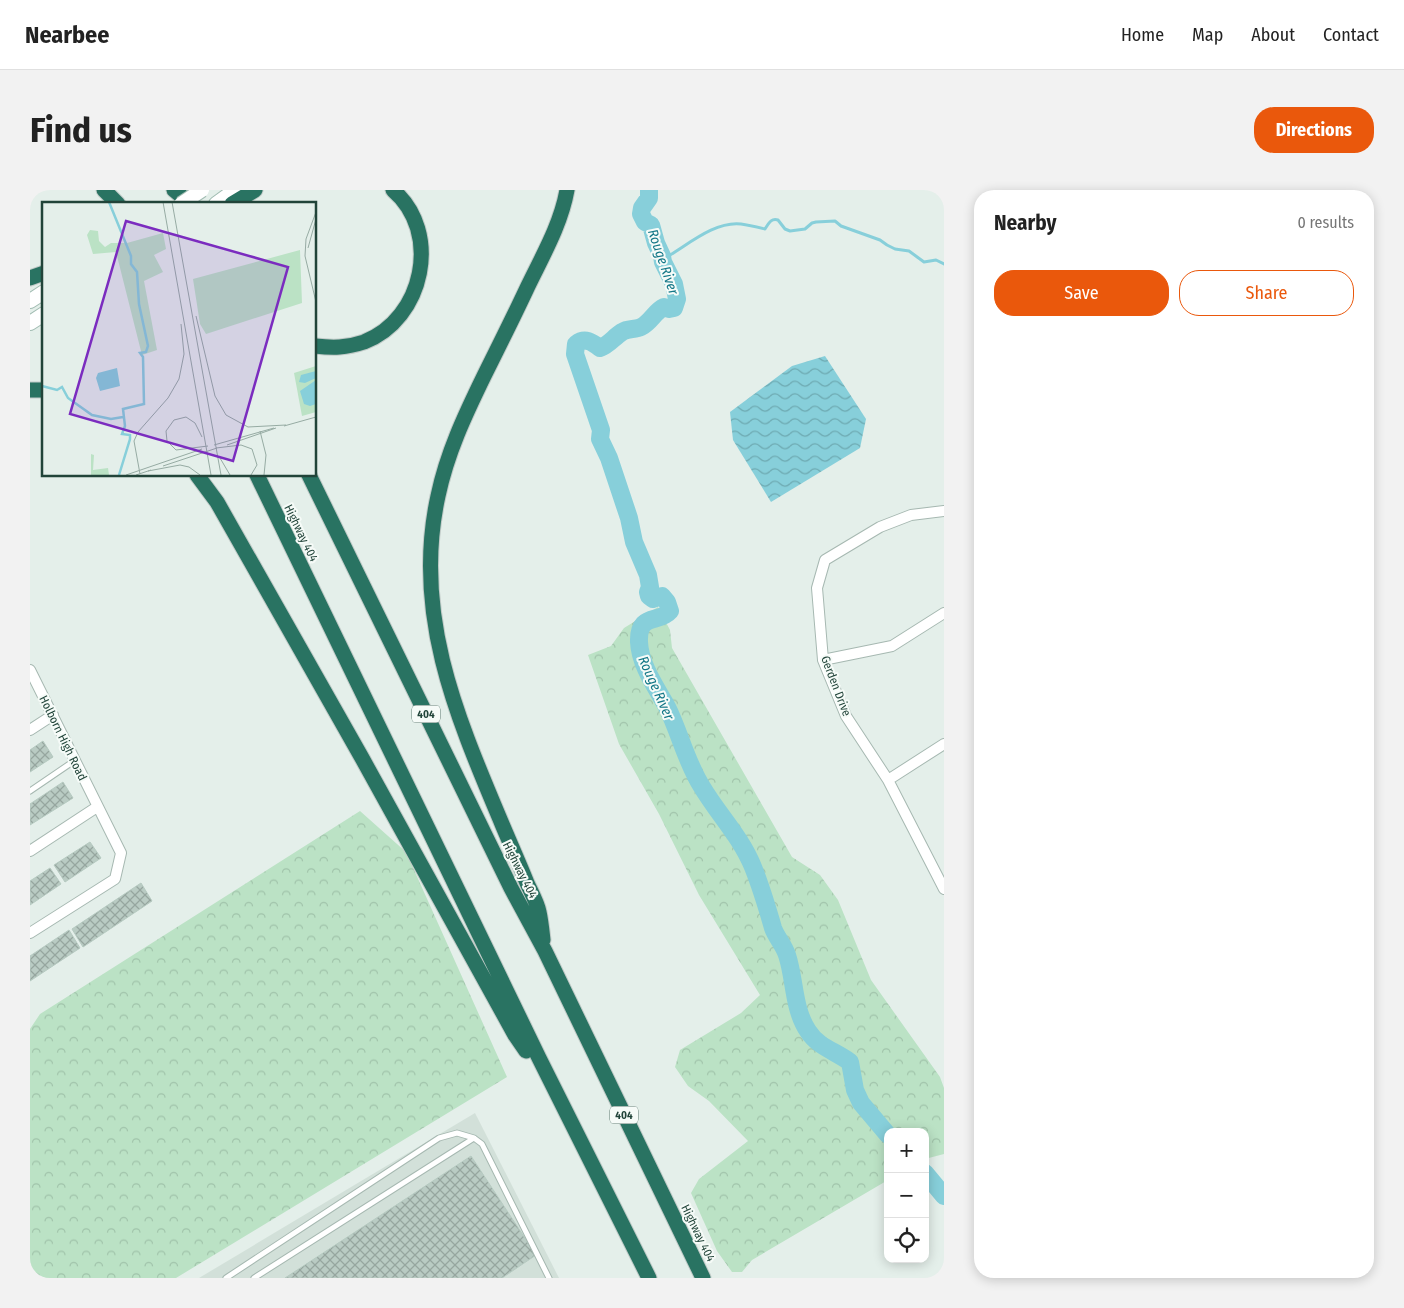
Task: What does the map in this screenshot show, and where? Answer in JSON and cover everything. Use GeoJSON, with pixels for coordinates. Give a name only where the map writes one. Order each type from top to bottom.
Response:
{"type":"FeatureCollection","features":[{"type":"Feature","properties":{"kind":"highway"},"geometry":{"type":"LineString","coordinates":[[104,190],[116,202]]}},
{"type":"Feature","properties":{"kind":"highway"},"geometry":{"type":"LineString","coordinates":[[116,190],[121,202]]}},
{"type":"Feature","properties":{"kind":"highway"},"geometry":{"type":"LineString","coordinates":[[173,190],[179,202]]}},
{"type":"Feature","properties":{"kind":"highway"},"geometry":{"type":"LineString","coordinates":[[173,190],[188,202]]}},
{"type":"Feature","properties":{"kind":"highway"},"geometry":{"type":"LineString","coordinates":[[236,197],[255,190]]}},
{"type":"Feature","properties":{"kind":"highway"},"geometry":{"type":"LineString","coordinates":[[316,346],[337,348],[365,341],[386,329],[397,318],[414,292],[419,279],[421,264],[421,246],[418,230],[410,211],[400,196],[393,190]]}},
{"type":"Feature","properties":{"kind":"highway"},"geometry":{"type":"LineString","coordinates":[[545,951],[539,911],[476,763],[444,673],[431,602],[430,562],[438,497],[447,460],[461,424],[552,237],[564,203],[566,190]]}},
{"type":"Feature","properties":{"kind":"highway"},"geometry":{"type":"LineString","coordinates":[[30,278],[42,274]]}},
{"type":"Feature","properties":{"kind":"highway"},"geometry":{"type":"LineString","coordinates":[[198,476],[222,511],[515,1034],[527,1052],[539,1058]]}},
{"type":"Feature","properties":{"kind":"highway","name":"Highway 404"},"geometry":{"type":"LineString","coordinates":[[256,476],[539,1058],[649,1278]]}},
{"type":"Feature","properties":{"kind":"highway","name":"Highway 404"},"geometry":{"type":"LineString","coordinates":[[309,476],[511,888],[545,951],[703,1278]]}},
{"type":"Feature","properties":{"kind":"main road"},"geometry":{"type":"LineString","coordinates":[[183,202],[202,190]]}},
{"type":"Feature","properties":{"kind":"main road"},"geometry":{"type":"LineString","coordinates":[[222,202],[236,197]]}},
{"type":"Feature","properties":{"kind":"main road"},"geometry":{"type":"LineString","coordinates":[[30,301],[42,293]]}},
{"type":"Feature","properties":{"kind":"main road"},"geometry":{"type":"LineString","coordinates":[[30,323],[42,315]]}},
{"type":"Feature","properties":{"kind":"street","name":"Gerden Drive"},"geometry":{"type":"LineString","coordinates":[[944,511],[911,515],[880,527],[824,560],[817,588],[824,660],[846,716],[888,780],[944,889]]}},
{"type":"Feature","properties":{"kind":"street"},"geometry":{"type":"LineString","coordinates":[[824,660],[892,646],[944,613]]}},
{"type":"Feature","properties":{"kind":"street","name":"Holborn High Road"},"geometry":{"type":"LineString","coordinates":[[30,672],[121,854],[115,879],[30,934]]}},
{"type":"Feature","properties":{"kind":"street"},"geometry":{"type":"LineString","coordinates":[[30,730],[53,715]]}},
{"type":"Feature","properties":{"kind":"street"},"geometry":{"type":"LineString","coordinates":[[888,780],[944,744]]}},
{"type":"Feature","properties":{"kind":"street"},"geometry":{"type":"LineString","coordinates":[[30,851],[97,807]]}},
{"type":"Feature","properties":{"kind":"lane"},"geometry":{"type":"LineString","coordinates":[[30,791],[74,761]]}},
{"type":"Feature","properties":{"kind":"lane"},"geometry":{"type":"LineString","coordinates":[[226,1278],[440,1138],[457,1133],[474,1138],[482,1144],[549,1278]]}},
{"type":"Feature","properties":{"kind":"lane"},"geometry":{"type":"LineString","coordinates":[[254,1278],[474,1138]]}},
{"type":"Feature","properties":{"kind":"shaded area"},"geometry":{"type":"Polygon","coordinates":[[[475,1113],[559,1278],[199,1278],[475,1113]]]}},
{"type":"Feature","properties":{"kind":"green space"},"geometry":{"type":"Polygon","coordinates":[[[658,607],[670,630],[672,648],[792,857],[820,875],[838,900],[871,980],[940,1077],[944,1088],[944,1154],[929,1158],[929,1128],[884,1128],[884,1182],[752,1260],[742,1272],[732,1272],[717,1251],[691,1193],[699,1179],[748,1141],[709,1101],[688,1086],[675,1067],[680,1050],[741,1013],[760,995],[699,895],[659,814],[619,744],[588,655],[611,646],[624,628],[658,607]]]}},
{"type":"Feature","properties":{"kind":"green space"},"geometry":{"type":"Polygon","coordinates":[[[360,811],[406,852],[507,1077],[176,1278],[30,1278],[30,1029],[40,1014],[360,811]]]}},
{"type":"Feature","properties":{"kind":"water"},"geometry":{"type":"Polygon","coordinates":[[[825,356],[866,419],[860,448],[771,502],[733,440],[730,412],[792,366],[825,356]]]}},
{"type":"Feature","properties":{"kind":"building"},"geometry":{"type":"Polygon","coordinates":[[[43,741],[53,757],[30,772],[30,750],[43,741]]]}},
{"type":"Feature","properties":{"kind":"building"},"geometry":{"type":"Polygon","coordinates":[[[63,782],[73,798],[30,825],[30,804],[63,782]]]}},
{"type":"Feature","properties":{"kind":"building"},"geometry":{"type":"Polygon","coordinates":[[[90,842],[101,858],[65,882],[54,865],[90,842]]]}},
{"type":"Feature","properties":{"kind":"building"},"geometry":{"type":"Polygon","coordinates":[[[50,868],[61,884],[30,905],[30,881],[50,868]]]}},
{"type":"Feature","properties":{"kind":"building"},"geometry":{"type":"Polygon","coordinates":[[[141,883],[152,901],[83,947],[72,929],[141,883]]]}},
{"type":"Feature","properties":{"kind":"building"},"geometry":{"type":"Polygon","coordinates":[[[69,930],[80,948],[30,981],[30,956],[69,930]]]}},
{"type":"Feature","properties":{"kind":"building"},"geometry":{"type":"Polygon","coordinates":[[[471,1156],[536,1255],[502,1278],[285,1278],[471,1156]]]}},
{"type":"Feature","properties":{"kind":"waterway","name":"Rouge River"},"geometry":{"type":"LineString","coordinates":[[649,190],[649,198],[642,208],[641,214],[645,222],[651,225],[663,262],[674,284],[677,299],[674,308],[664,307],[644,325],[624,331],[600,348],[588,341],[579,342],[576,344],[575,354],[601,430],[600,439],[609,458],[629,518],[634,542],[648,575],[649,596],[653,599],[662,596],[667,602],[670,611],[665,615],[645,622],[640,633],[640,651],[645,667],[676,727],[696,777],[736,836],[753,867],[773,928],[787,955],[797,1004],[803,1022],[817,1041],[850,1062],[855,1090],[861,1103],[884,1130]]}},
{"type":"Feature","properties":{"kind":"waterway"},"geometry":{"type":"LineString","coordinates":[[662,256],[670,255],[695,239],[722,226],[744,224],[765,229],[770,221],[778,220],[785,229],[790,231],[805,229],[816,222],[835,221],[841,226],[880,240],[895,249],[909,251],[924,262],[936,260],[944,264]]}},
{"type":"Feature","properties":{"kind":"waterway","name":"Rouge River"},"geometry":{"type":"LineString","coordinates":[[929,1178],[944,1196]]}}]}
